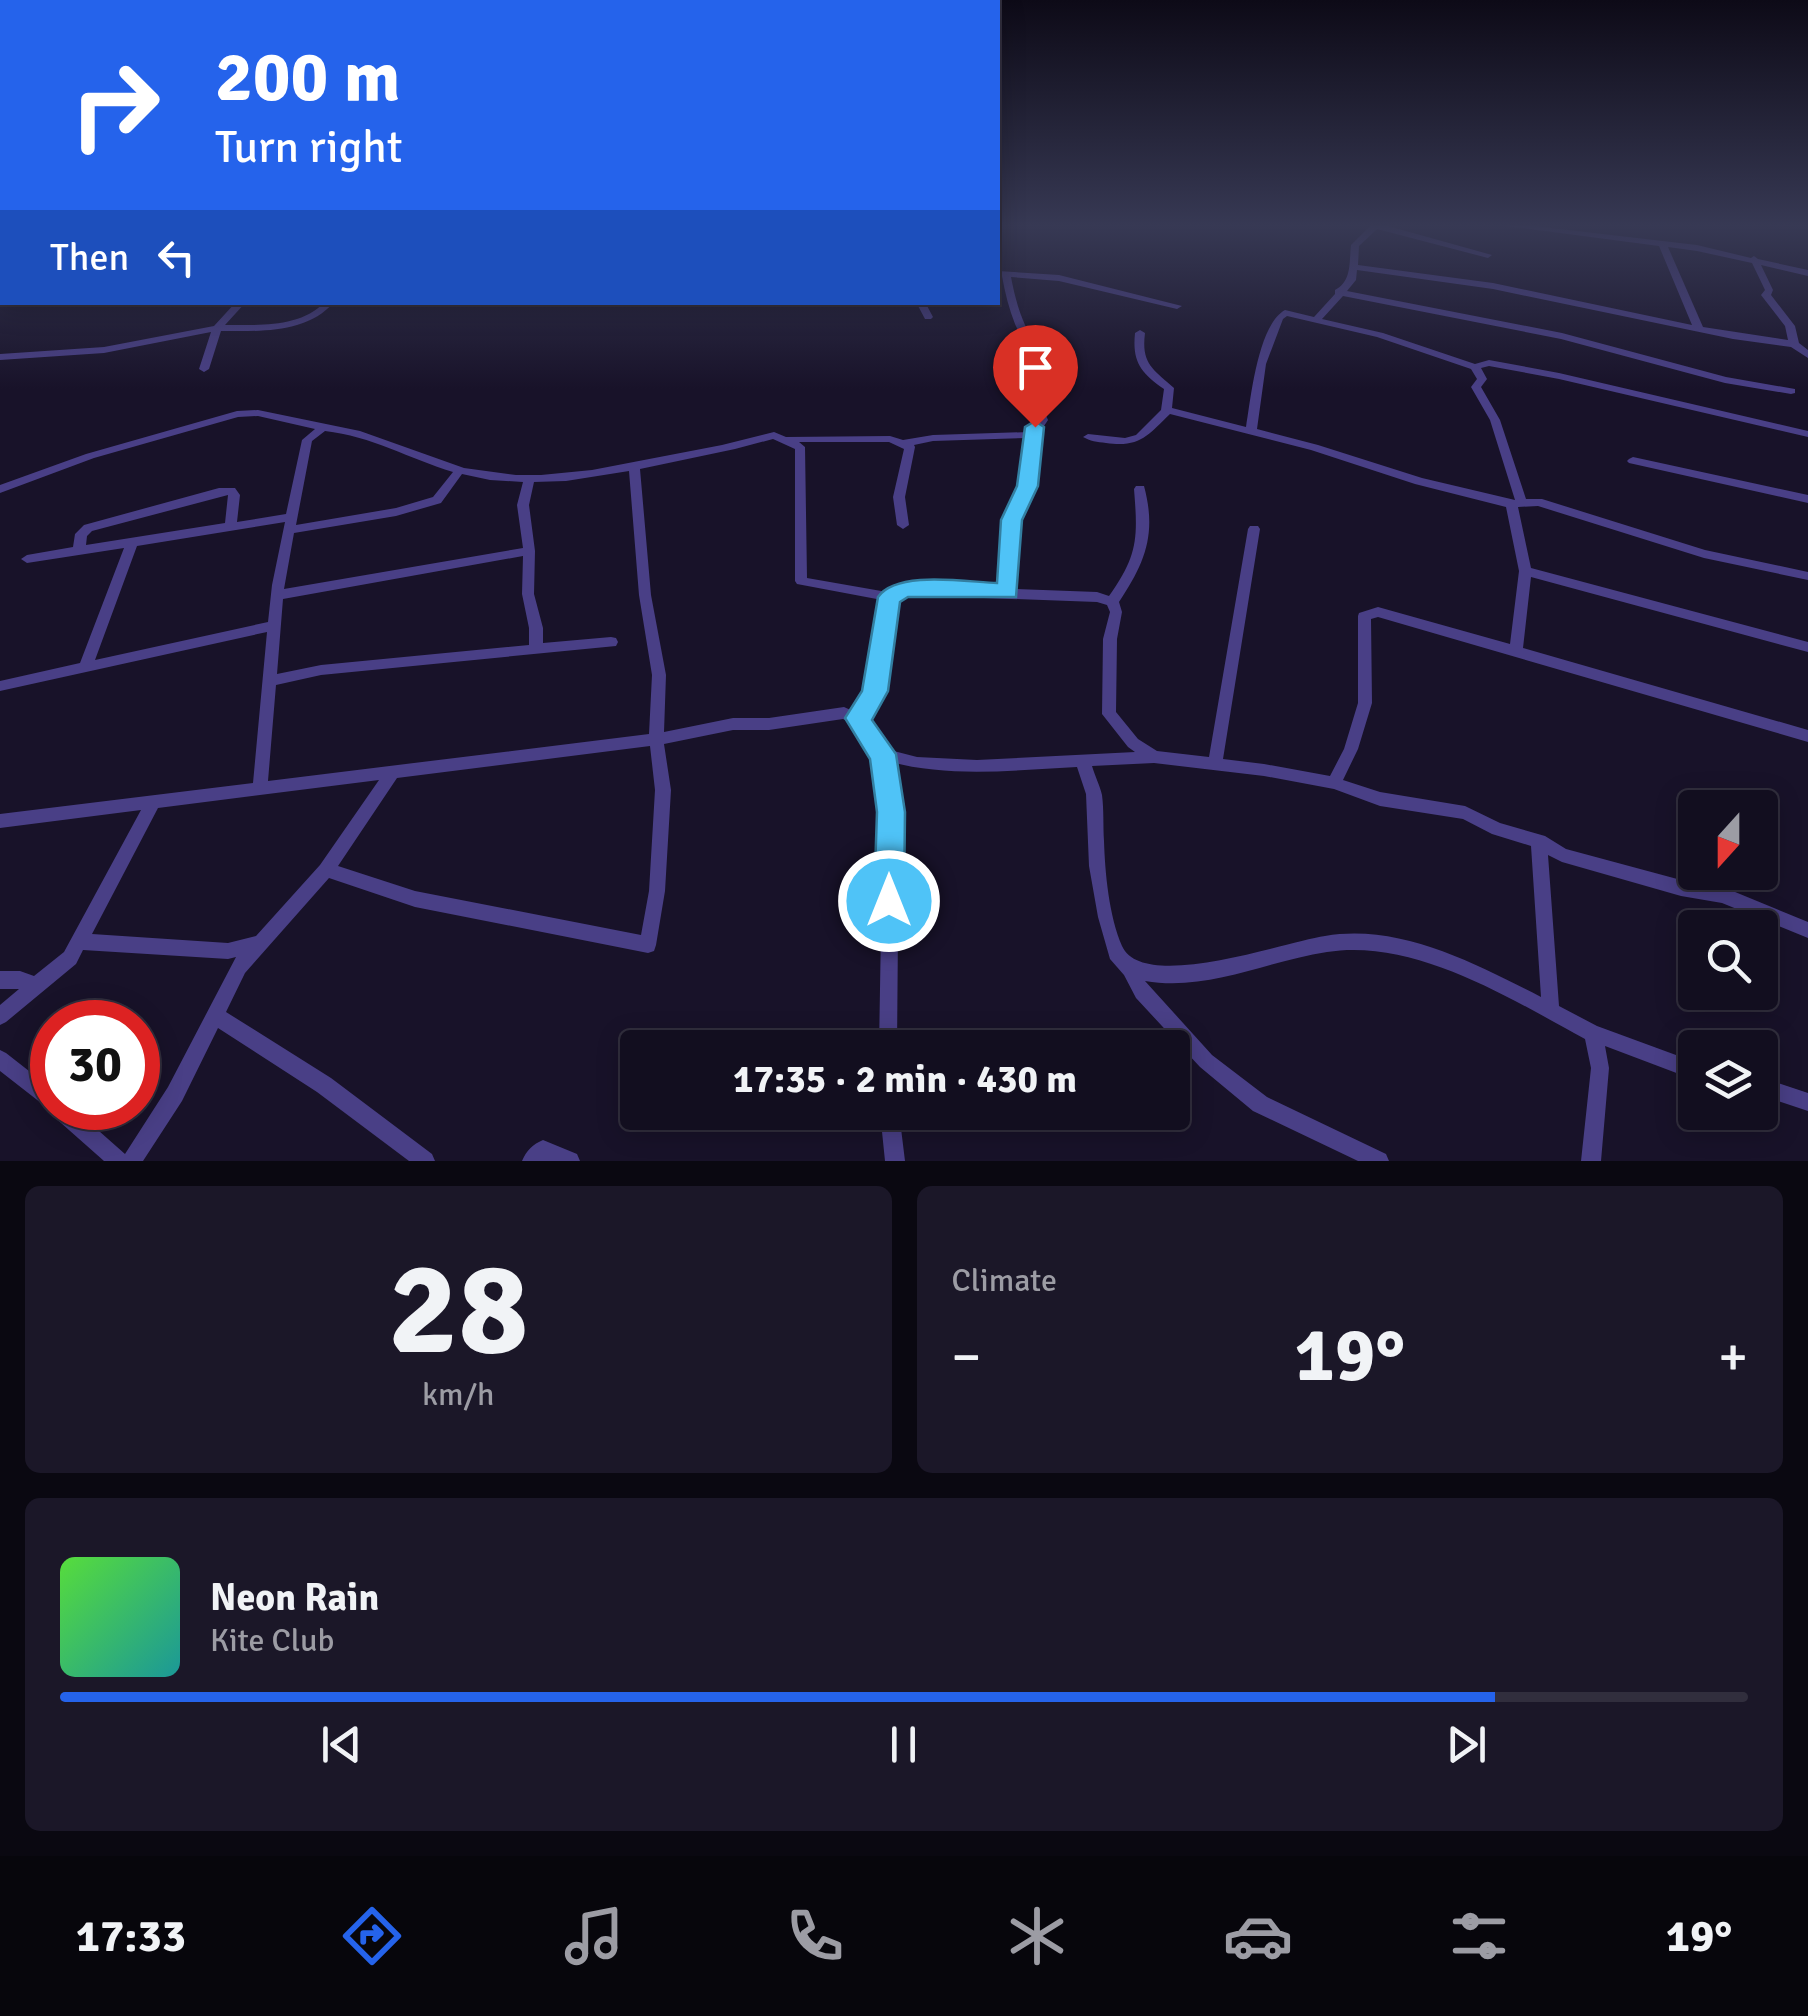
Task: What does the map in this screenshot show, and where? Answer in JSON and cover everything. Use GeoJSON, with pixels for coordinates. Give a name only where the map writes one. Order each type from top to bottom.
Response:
{"type":"FeatureCollection","features":[{"type":"Feature","properties":{"kind":"street"},"geometry":{"type":"LineString","coordinates":[[1004,280],[1018,321],[1041,360],[1043,385],[1035,402],[1042,420],[1032,435],[1028,486],[1011,520],[1008,591]]}},
{"type":"Feature","properties":{"kind":"street"},"geometry":{"type":"LineString","coordinates":[[1068,280],[1177,306]]}},
{"type":"Feature","properties":{"kind":"street"},"geometry":{"type":"LineString","coordinates":[[1317,318],[1352,280]]}},
{"type":"Feature","properties":{"kind":"street"},"geometry":{"type":"LineString","coordinates":[[1450,280],[1794,344],[1808,355]]}},
{"type":"Feature","properties":{"kind":"street"},"geometry":{"type":"LineString","coordinates":[[1678,280],[1699,329]]}},
{"type":"Feature","properties":{"kind":"street"},"geometry":{"type":"LineString","coordinates":[[1765,280],[1770,290],[1766,295],[1790,326],[1794,344]]}},
{"type":"Feature","properties":{"kind":"street"},"geometry":{"type":"LineString","coordinates":[[1338,292],[1562,336],[1725,380],[1791,391]]}},
{"type":"Feature","properties":{"kind":"street"},"geometry":{"type":"LineString","coordinates":[[204,369],[218,328],[239,305]]}},
{"type":"Feature","properties":{"kind":"street"},"geometry":{"type":"LineString","coordinates":[[0,356],[104,350],[218,328],[277,326],[316,316],[327,305]]}},
{"type":"Feature","properties":{"kind":"street"},"geometry":{"type":"LineString","coordinates":[[922,305],[928,317]]}},
{"type":"Feature","properties":{"kind":"street"},"geometry":{"type":"LineString","coordinates":[[1250,431],[1261,364],[1279,318],[1285,313],[1317,318],[1476,366],[1489,363],[1559,376],[1808,434]]}},
{"type":"Feature","properties":{"kind":"street"},"geometry":{"type":"LineString","coordinates":[[1088,437],[1130,444],[1142,440],[1166,410],[1169,388],[1143,368],[1136,356],[1140,333]]}},
{"type":"Feature","properties":{"kind":"street"},"geometry":{"type":"LineString","coordinates":[[1476,366],[1482,379],[1476,387],[1495,420],[1517,504],[1524,571],[1516,652]]}},
{"type":"Feature","properties":{"kind":"street"},"geometry":{"type":"LineString","coordinates":[[1166,410],[1517,504],[1538,502],[1704,554],[1808,576]]}},
{"type":"Feature","properties":{"kind":"street"},"geometry":{"type":"LineString","coordinates":[[0,489],[108,450],[237,414],[258,412],[317,428],[368,436],[460,470],[503,480],[562,480],[774,435],[800,447],[801,581],[889,597],[904,588],[1087,596],[1112,602]]}},
{"type":"Feature","properties":{"kind":"street"},"geometry":{"type":"LineString","coordinates":[[260,788],[277,594],[303,454],[317,428]]}},
{"type":"Feature","properties":{"kind":"street"},"geometry":{"type":"LineString","coordinates":[[790,440],[890,439],[905,443],[933,438],[1032,435]]}},
{"type":"Feature","properties":{"kind":"street"},"geometry":{"type":"LineString","coordinates":[[904,525],[899,497],[910,448],[905,443]]}},
{"type":"Feature","properties":{"kind":"street"},"geometry":{"type":"LineString","coordinates":[[1634,461],[1808,499]]}},
{"type":"Feature","properties":{"kind":"street"},"geometry":{"type":"LineString","coordinates":[[326,870],[415,899],[648,946],[662,832],[663,790],[656,739],[659,675],[645,596],[634,466]]}},
{"type":"Feature","properties":{"kind":"street"},"geometry":{"type":"LineString","coordinates":[[28,559],[231,526],[396,512],[437,500],[460,470]]}},
{"type":"Feature","properties":{"kind":"street"},"geometry":{"type":"LineString","coordinates":[[529,481],[523,505],[536,650]]}},
{"type":"Feature","properties":{"kind":"street"},"geometry":{"type":"LineString","coordinates":[[1112,602],[1136,568],[1145,544],[1140,490]]}},
{"type":"Feature","properties":{"kind":"street"},"geometry":{"type":"LineString","coordinates":[[79,551],[81,534],[88,528],[219,492],[232,491],[234,495],[231,526]]}},
{"type":"Feature","properties":{"kind":"street"},"geometry":{"type":"LineString","coordinates":[[1215,763],[1254,529]]}},
{"type":"Feature","properties":{"kind":"street"},"geometry":{"type":"LineString","coordinates":[[86,666],[132,543]]}},
{"type":"Feature","properties":{"kind":"street"},"geometry":{"type":"LineString","coordinates":[[277,594],[529,551]]}},
{"type":"Feature","properties":{"kind":"street"},"geometry":{"type":"LineString","coordinates":[[1524,571],[1808,648]]}},
{"type":"Feature","properties":{"kind":"street"},"geometry":{"type":"LineString","coordinates":[[858,718],[869,708],[875,691],[889,597]]}},
{"type":"Feature","properties":{"kind":"street"},"geometry":{"type":"LineString","coordinates":[[1112,602],[1116,612],[1110,639],[1108,714],[1132,750]]}},
{"type":"Feature","properties":{"kind":"street"},"geometry":{"type":"LineString","coordinates":[[1334,782],[1344,765],[1365,703],[1364,616],[1378,612],[1808,736]]}},
{"type":"Feature","properties":{"kind":"street"},"geometry":{"type":"LineString","coordinates":[[0,686],[275,625]]}},
{"type":"Feature","properties":{"kind":"street"},"geometry":{"type":"LineString","coordinates":[[269,681],[321,670],[611,642]]}},
{"type":"Feature","properties":{"kind":"street"},"geometry":{"type":"LineString","coordinates":[[0,821],[656,739],[733,724],[769,724],[844,713],[858,718],[882,754],[917,763],[977,766],[1082,760],[1132,750],[1154,757],[1334,782],[1380,799],[1465,814],[1510,834],[1539,841],[1562,855],[1681,888],[1723,895],[1808,930]]}},
{"type":"Feature","properties":{"kind":"street"},"geometry":{"type":"LineString","coordinates":[[882,754],[891,812],[888,1030]]}},
{"type":"Feature","properties":{"kind":"street"},"geometry":{"type":"LineString","coordinates":[[1082,760],[1094,794],[1097,866],[1116,953],[1160,1015],[1206,1061],[1260,1104],[1379,1161]]}},
{"type":"Feature","properties":{"kind":"street"},"geometry":{"type":"LineString","coordinates":[[132,1161],[175,1094],[239,967],[287,918],[326,870],[393,771]]}},
{"type":"Feature","properties":{"kind":"street"},"geometry":{"type":"LineString","coordinates":[[0,1016],[28,988],[70,958],[154,801]]}},
{"type":"Feature","properties":{"kind":"street"},"geometry":{"type":"LineString","coordinates":[[1539,841],[1551,1012]]}},
{"type":"Feature","properties":{"kind":"street"},"geometry":{"type":"LineString","coordinates":[[1130,969],[1159,976],[1201,972],[1329,943],[1363,940],[1464,969],[1593,1033],[1678,1065]]}},
{"type":"Feature","properties":{"kind":"street"},"geometry":{"type":"LineString","coordinates":[[80,942],[228,951],[258,944]]}},
{"type":"Feature","properties":{"kind":"street"},"geometry":{"type":"LineString","coordinates":[[228,951],[239,967]]}},
{"type":"Feature","properties":{"kind":"street"},"geometry":{"type":"LineString","coordinates":[[0,980],[28,988]]}},
{"type":"Feature","properties":{"kind":"street"},"geometry":{"type":"LineString","coordinates":[[214,1015],[324,1086],[425,1161]]}},
{"type":"Feature","properties":{"kind":"street"},"geometry":{"type":"LineString","coordinates":[[1591,1161],[1600,1068],[1593,1033]]}},
{"type":"Feature","properties":{"kind":"street"},"geometry":{"type":"LineString","coordinates":[[0,1059],[30,1083]]}},
{"type":"Feature","properties":{"kind":"street"},"geometry":{"type":"LineString","coordinates":[[1778,1092],[1808,1102]]}},
{"type":"Feature","properties":{"kind":"street"},"geometry":{"type":"LineString","coordinates":[[84,1130],[119,1161]]}},
{"type":"Feature","properties":{"kind":"street"},"geometry":{"type":"LineString","coordinates":[[891,1130],[895,1161]]}},
{"type":"Feature","properties":{"kind":"street"},"geometry":{"type":"LineString","coordinates":[[532,1161],[550,1150],[570,1161]]}},
{"type":"Feature","properties":{"kind":"route"},"geometry":{"type":"LineString","coordinates":[[889,901],[891,812],[882,754],[858,718],[869,708],[875,691],[889,597],[904,588],[1008,591],[1011,520],[1028,486],[1035,427]]}}]}
